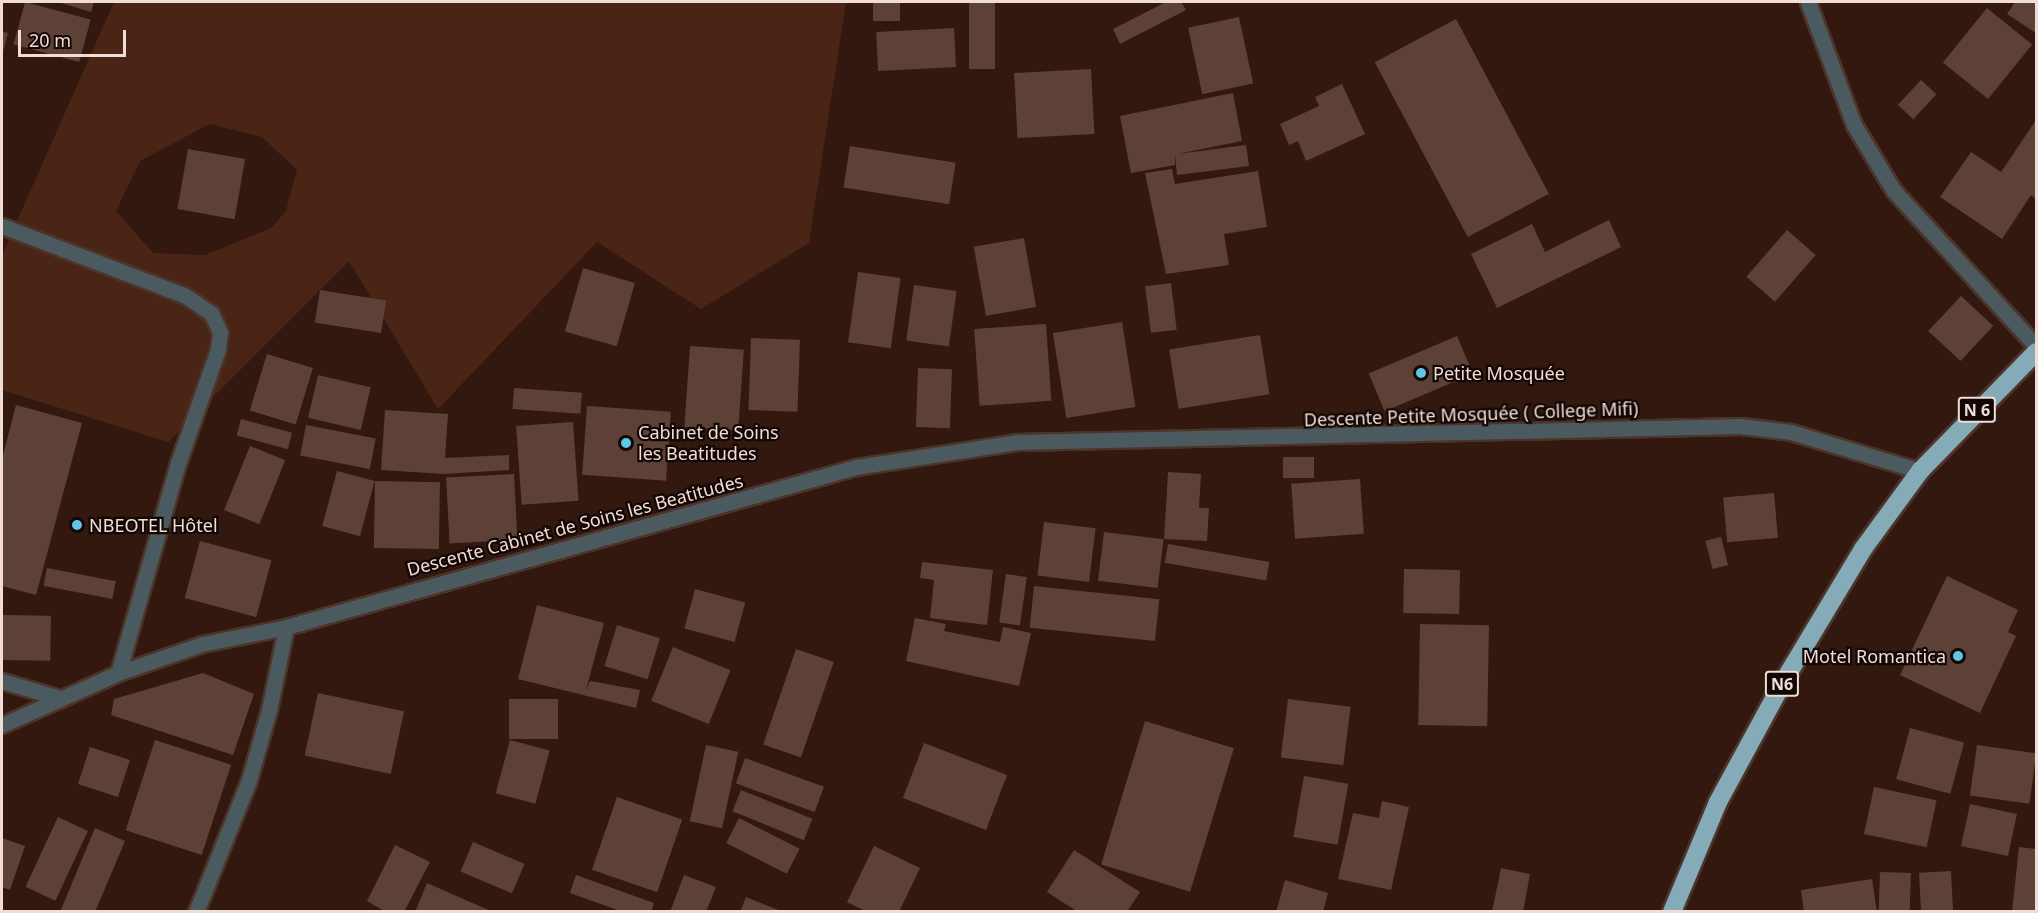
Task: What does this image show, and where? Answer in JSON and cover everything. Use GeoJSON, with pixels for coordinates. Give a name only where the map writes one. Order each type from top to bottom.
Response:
{"type":"FeatureCollection","features":[{"type":"Feature","properties":{"kind":"highway","name":"N 6"},"geometry":{"type":"LineString","coordinates":[[1920,471],[2037,352]]}},
{"type":"Feature","properties":{"kind":"highway","name":"N6"},"geometry":{"type":"LineString","coordinates":[[1672,912],[1718,802],[1787,675],[1863,549],[1920,471]]}},
{"type":"Feature","properties":{"kind":"street"},"geometry":{"type":"LineString","coordinates":[[1808,2],[1854,125],[1894,191],[2037,346]]}},
{"type":"Feature","properties":{"kind":"street"},"geometry":{"type":"LineString","coordinates":[[2,226],[184,295],[211,313],[220,332],[218,349],[178,462],[118,673]]}},
{"type":"Feature","properties":{"kind":"street","name":"Descente Petite Mosquée ( College Mifi)"},"geometry":{"type":"LineString","coordinates":[[1017,442],[1741,426],[1791,432],[1920,471]]}},
{"type":"Feature","properties":{"kind":"street","name":"Descente Cabinet de Soins les Beatitudes"},"geometry":{"type":"LineString","coordinates":[[2,724],[118,673],[202,644],[286,627],[856,467],[1017,442]]}},
{"type":"Feature","properties":{"kind":"street"},"geometry":{"type":"LineString","coordinates":[[196,912],[249,780],[269,710],[286,627]]}},
{"type":"Feature","properties":{"kind":"street"},"geometry":{"type":"LineString","coordinates":[[2,681],[60,698]]}},
{"type":"Feature","properties":{"kind":"shaded area"},"geometry":{"type":"Polygon","coordinates":[[[114,2],[846,2],[809,243],[701,309],[597,242],[438,409],[349,261],[168,442],[2,390],[2,255],[114,2]],[[210,124],[140,161],[116,211],[153,253],[205,255],[271,228],[286,211],[297,170],[262,137],[210,124]]]}},
{"type":"Feature","properties":{"kind":"building"},"geometry":{"type":"Polygon","coordinates":[[[25,2],[91,20],[79,62],[14,45],[25,2]]]}},
{"type":"Feature","properties":{"kind":"building"},"geometry":{"type":"Polygon","coordinates":[[[58,2],[94,2],[91,12],[58,2]]]}},
{"type":"Feature","properties":{"kind":"building"},"geometry":{"type":"Polygon","coordinates":[[[873,2],[900,2],[900,21],[873,21],[873,2]]]}},
{"type":"Feature","properties":{"kind":"building"},"geometry":{"type":"Polygon","coordinates":[[[969,2],[995,2],[995,69],[969,69],[969,2]]]}},
{"type":"Feature","properties":{"kind":"building"},"geometry":{"type":"Polygon","coordinates":[[[1166,2],[1181,2],[1186,10],[1120,44],[1113,29],[1166,2]]]}},
{"type":"Feature","properties":{"kind":"building"},"geometry":{"type":"Polygon","coordinates":[[[2015,2],[2036,2],[2036,33],[2007,14],[2015,2]]]}},
{"type":"Feature","properties":{"kind":"building"},"geometry":{"type":"Polygon","coordinates":[[[1987,8],[2032,45],[1988,99],[1943,62],[1987,8]]]}},
{"type":"Feature","properties":{"kind":"building"},"geometry":{"type":"Polygon","coordinates":[[[1239,17],[1253,84],[1202,94],[1188,28],[1239,17]]]}},
{"type":"Feature","properties":{"kind":"building"},"geometry":{"type":"Polygon","coordinates":[[[1456,19],[1549,194],[1468,237],[1375,62],[1456,19]]]}},
{"type":"Feature","properties":{"kind":"building"},"geometry":{"type":"Polygon","coordinates":[[[954,28],[956,67],[878,71],[876,32],[954,28]]]}},
{"type":"Feature","properties":{"kind":"building"},"geometry":{"type":"Polygon","coordinates":[[[2,31],[8,33],[2,56],[2,31]]]}},
{"type":"Feature","properties":{"kind":"building"},"geometry":{"type":"Polygon","coordinates":[[[1091,69],[1094,134],[1018,138],[1014,73],[1091,69]]]}},
{"type":"Feature","properties":{"kind":"building"},"geometry":{"type":"Polygon","coordinates":[[[1921,80],[1936,94],[1913,119],[1898,105],[1921,80]]]}},
{"type":"Feature","properties":{"kind":"building"},"geometry":{"type":"Polygon","coordinates":[[[1342,84],[1365,134],[1306,161],[1298,141],[1289,145],[1280,124],[1319,106],[1315,97],[1342,84]]]}},
{"type":"Feature","properties":{"kind":"building"},"geometry":{"type":"Polygon","coordinates":[[[1233,93],[1242,141],[1177,154],[1246,145],[1249,166],[1177,175],[1175,154],[1175,165],[1131,173],[1120,116],[1233,93]]]}},
{"type":"Feature","properties":{"kind":"building"},"geometry":{"type":"Polygon","coordinates":[[[2036,120],[2036,199],[2031,195],[2002,239],[1940,197],[1971,152],[2001,172],[2036,120]]]}},
{"type":"Feature","properties":{"kind":"building"},"geometry":{"type":"Polygon","coordinates":[[[850,146],[956,163],[949,204],[843,187],[850,146]]]}},
{"type":"Feature","properties":{"kind":"building"},"geometry":{"type":"Polygon","coordinates":[[[188,149],[245,159],[235,219],[177,209],[188,149]]]}},
{"type":"Feature","properties":{"kind":"building"},"geometry":{"type":"Polygon","coordinates":[[[1172,169],[1175,184],[1258,171],[1267,227],[1224,234],[1229,265],[1166,274],[1145,173],[1172,169]]]}},
{"type":"Feature","properties":{"kind":"building"},"geometry":{"type":"Polygon","coordinates":[[[1609,220],[1621,247],[1497,308],[1471,254],[1532,224],[1545,252],[1609,220]]]}},
{"type":"Feature","properties":{"kind":"building"},"geometry":{"type":"Polygon","coordinates":[[[1787,230],[1816,255],[1775,302],[1746,277],[1787,230]]]}},
{"type":"Feature","properties":{"kind":"building"},"geometry":{"type":"Polygon","coordinates":[[[1024,238],[1036,307],[986,316],[974,247],[1024,238]]]}},
{"type":"Feature","properties":{"kind":"building"},"geometry":{"type":"Polygon","coordinates":[[[583,268],[635,283],[617,346],[565,331],[583,268]]]}},
{"type":"Feature","properties":{"kind":"building"},"geometry":{"type":"Polygon","coordinates":[[[858,272],[901,278],[891,348],[848,342],[858,272]]]}},
{"type":"Feature","properties":{"kind":"building"},"geometry":{"type":"Polygon","coordinates":[[[1171,283],[1177,330],[1151,333],[1145,286],[1171,283]]]}},
{"type":"Feature","properties":{"kind":"building"},"geometry":{"type":"Polygon","coordinates":[[[914,285],[957,291],[949,346],[906,340],[914,285]]]}},
{"type":"Feature","properties":{"kind":"building"},"geometry":{"type":"Polygon","coordinates":[[[320,290],[386,300],[381,333],[315,323],[320,290]]]}},
{"type":"Feature","properties":{"kind":"building"},"geometry":{"type":"Polygon","coordinates":[[[1961,296],[1993,326],[1960,361],[1928,331],[1961,296]]]}},
{"type":"Feature","properties":{"kind":"building"},"geometry":{"type":"Polygon","coordinates":[[[1122,322],[1135,407],[1066,418],[1053,333],[1122,322]]]}},
{"type":"Feature","properties":{"kind":"building"},"geometry":{"type":"Polygon","coordinates":[[[1046,324],[1051,401],[980,406],[974,329],[1046,324]]]}},
{"type":"Feature","properties":{"kind":"building"},"geometry":{"type":"Polygon","coordinates":[[[1260,335],[1269,394],[1179,409],[1169,349],[1260,335]]]}},
{"type":"Feature","properties":{"kind":"building","name":"Petite Mosquée"},"geometry":{"type":"Polygon","coordinates":[[[1457,336],[1473,374],[1385,411],[1369,374],[1457,336]]]}},
{"type":"Feature","properties":{"kind":"building"},"geometry":{"type":"Polygon","coordinates":[[[751,338],[800,340],[797,412],[748,410],[751,338]]]}},
{"type":"Feature","properties":{"kind":"building"},"geometry":{"type":"Polygon","coordinates":[[[690,346],[744,350],[738,431],[684,427],[690,346]]]}},
{"type":"Feature","properties":{"kind":"building"},"geometry":{"type":"Polygon","coordinates":[[[267,354],[313,368],[296,424],[250,410],[267,354]]]}},
{"type":"Feature","properties":{"kind":"building"},"geometry":{"type":"Polygon","coordinates":[[[918,368],[952,369],[950,428],[916,427],[918,368]]]}},
{"type":"Feature","properties":{"kind":"building"},"geometry":{"type":"Polygon","coordinates":[[[318,375],[371,387],[361,430],[308,418],[318,375]]]}},
{"type":"Feature","properties":{"kind":"building"},"geometry":{"type":"Polygon","coordinates":[[[514,388],[582,393],[580,414],[513,409],[514,388]]]}},
{"type":"Feature","properties":{"kind":"building"},"geometry":{"type":"Polygon","coordinates":[[[16,405],[82,423],[36,595],[2,586],[2,459],[16,405]]]}},
{"type":"Feature","properties":{"kind":"building","name":"Cabinet de Soins les Beatitudes"},"geometry":{"type":"Polygon","coordinates":[[[587,406],[671,412],[666,481],[582,475],[587,406]]]}},
{"type":"Feature","properties":{"kind":"building"},"geometry":{"type":"Polygon","coordinates":[[[385,410],[448,414],[445,458],[509,455],[509,470],[444,474],[381,470],[385,410]]]}},
{"type":"Feature","properties":{"kind":"building"},"geometry":{"type":"Polygon","coordinates":[[[241,419],[292,433],[288,449],[237,435],[241,419]]]}},
{"type":"Feature","properties":{"kind":"building"},"geometry":{"type":"Polygon","coordinates":[[[573,422],[579,501],[522,505],[516,426],[573,422]]]}},
{"type":"Feature","properties":{"kind":"building"},"geometry":{"type":"Polygon","coordinates":[[[306,425],[376,439],[370,469],[300,455],[306,425]]]}},
{"type":"Feature","properties":{"kind":"building"},"geometry":{"type":"Polygon","coordinates":[[[250,446],[285,460],[259,524],[224,510],[250,446]]]}},
{"type":"Feature","properties":{"kind":"building"},"geometry":{"type":"Polygon","coordinates":[[[1283,457],[1314,457],[1314,478],[1283,478],[1283,457]]]}},
{"type":"Feature","properties":{"kind":"building"},"geometry":{"type":"Polygon","coordinates":[[[337,471],[375,481],[360,536],[322,526],[337,471]]]}},
{"type":"Feature","properties":{"kind":"building"},"geometry":{"type":"Polygon","coordinates":[[[1168,472],[1201,474],[1199,508],[1209,508],[1207,541],[1164,539],[1168,472]]]}},
{"type":"Feature","properties":{"kind":"building"},"geometry":{"type":"Polygon","coordinates":[[[514,474],[517,540],[450,543],[446,478],[514,474]]]}},
{"type":"Feature","properties":{"kind":"building"},"geometry":{"type":"Polygon","coordinates":[[[1360,479],[1364,534],[1295,539],[1291,484],[1360,479]]]}},
{"type":"Feature","properties":{"kind":"building"},"geometry":{"type":"Polygon","coordinates":[[[375,481],[440,482],[439,549],[374,548],[375,481]]]}},
{"type":"Feature","properties":{"kind":"building"},"geometry":{"type":"Polygon","coordinates":[[[1774,493],[1778,538],[1727,542],[1723,497],[1774,493]]]}},
{"type":"Feature","properties":{"kind":"building"},"geometry":{"type":"Polygon","coordinates":[[[1044,522],[1096,528],[1089,582],[1037,576],[1044,522]]]}},
{"type":"Feature","properties":{"kind":"building"},"geometry":{"type":"Polygon","coordinates":[[[1104,532],[1164,539],[1158,588],[1098,581],[1104,532]]]}},
{"type":"Feature","properties":{"kind":"building"},"geometry":{"type":"Polygon","coordinates":[[[1721,537],[1728,565],[1712,569],[1705,541],[1721,537]]]}},
{"type":"Feature","properties":{"kind":"building"},"geometry":{"type":"Polygon","coordinates":[[[200,541],[271,560],[256,617],[185,598],[200,541]]]}},
{"type":"Feature","properties":{"kind":"building"},"geometry":{"type":"Polygon","coordinates":[[[1168,544],[1269,562],[1266,581],[1165,563],[1168,544]]]}},
{"type":"Feature","properties":{"kind":"building"},"geometry":{"type":"Polygon","coordinates":[[[922,562],[993,570],[987,625],[930,618],[934,580],[920,578],[922,562]]]}},
{"type":"Feature","properties":{"kind":"building"},"geometry":{"type":"Polygon","coordinates":[[[47,568],[116,581],[112,599],[44,586],[47,568]]]}},
{"type":"Feature","properties":{"kind":"building"},"geometry":{"type":"Polygon","coordinates":[[[1404,569],[1460,570],[1459,614],[1403,613],[1404,569]]]}},
{"type":"Feature","properties":{"kind":"building"},"geometry":{"type":"Polygon","coordinates":[[[1006,574],[1027,577],[1020,625],[999,623],[1006,574]]]}},
{"type":"Feature","properties":{"kind":"building","name":"Motel Romantica"},"geometry":{"type":"Polygon","coordinates":[[[1947,576],[2018,610],[2008,632],[2016,636],[1980,713],[1900,675],[1947,576]]]}},
{"type":"Feature","properties":{"kind":"building"},"geometry":{"type":"Polygon","coordinates":[[[1034,586],[1159,599],[1155,641],[1030,628],[1034,586]]]}},
{"type":"Feature","properties":{"kind":"building"},"geometry":{"type":"Polygon","coordinates":[[[695,589],[745,602],[735,642],[684,629],[695,589]]]}},
{"type":"Feature","properties":{"kind":"building"},"geometry":{"type":"Polygon","coordinates":[[[537,605],[604,623],[586,690],[590,681],[640,690],[636,708],[518,679],[537,605]]]}},
{"type":"Feature","properties":{"kind":"building"},"geometry":{"type":"Polygon","coordinates":[[[2,615],[51,616],[50,661],[2,660],[2,615]]]}},
{"type":"Feature","properties":{"kind":"building"},"geometry":{"type":"Polygon","coordinates":[[[915,618],[946,624],[944,631],[1000,642],[1003,627],[1031,633],[1019,686],[906,661],[915,618]]]}},
{"type":"Feature","properties":{"kind":"building"},"geometry":{"type":"Polygon","coordinates":[[[1420,624],[1489,625],[1487,726],[1418,725],[1420,624]]]}},
{"type":"Feature","properties":{"kind":"building"},"geometry":{"type":"Polygon","coordinates":[[[617,625],[660,638],[647,679],[604,666],[617,625]]]}},
{"type":"Feature","properties":{"kind":"building"},"geometry":{"type":"Polygon","coordinates":[[[673,647],[730,670],[709,724],[651,701],[673,647]]]}},
{"type":"Feature","properties":{"kind":"building"},"geometry":{"type":"Polygon","coordinates":[[[796,649],[834,662],[801,758],[763,744],[796,649]]]}},
{"type":"Feature","properties":{"kind":"building"},"geometry":{"type":"Polygon","coordinates":[[[203,673],[254,694],[233,755],[111,715],[114,699],[203,673]]]}},
{"type":"Feature","properties":{"kind":"building"},"geometry":{"type":"Polygon","coordinates":[[[318,693],[404,711],[391,774],[305,756],[318,693]]]}},
{"type":"Feature","properties":{"kind":"building"},"geometry":{"type":"Polygon","coordinates":[[[509,699],[558,699],[558,739],[509,739],[509,699]]]}},
{"type":"Feature","properties":{"kind":"building"},"geometry":{"type":"Polygon","coordinates":[[[1288,699],[1351,707],[1343,765],[1281,758],[1288,699]]]}},
{"type":"Feature","properties":{"kind":"building"},"geometry":{"type":"Polygon","coordinates":[[[1145,721],[1234,748],[1190,892],[1101,864],[1145,721]]]}},
{"type":"Feature","properties":{"kind":"building"},"geometry":{"type":"Polygon","coordinates":[[[1910,728],[1964,742],[1950,794],[1896,779],[1910,728]]]}},
{"type":"Feature","properties":{"kind":"building"},"geometry":{"type":"Polygon","coordinates":[[[155,740],[231,765],[202,855],[126,830],[155,740]]]}},
{"type":"Feature","properties":{"kind":"building"},"geometry":{"type":"Polygon","coordinates":[[[510,740],[550,751],[535,804],[496,793],[510,740]]]}},
{"type":"Feature","properties":{"kind":"building"},"geometry":{"type":"Polygon","coordinates":[[[924,743],[1007,775],[986,830],[903,798],[924,743]]]}},
{"type":"Feature","properties":{"kind":"building"},"geometry":{"type":"Polygon","coordinates":[[[706,745],[738,752],[722,828],[690,821],[706,745]]]}},
{"type":"Feature","properties":{"kind":"building"},"geometry":{"type":"Polygon","coordinates":[[[1977,745],[2036,753],[2029,804],[1970,796],[1977,745]]]}},
{"type":"Feature","properties":{"kind":"building"},"geometry":{"type":"Polygon","coordinates":[[[90,747],[130,760],[118,797],[78,784],[90,747]]]}},
{"type":"Feature","properties":{"kind":"building"},"geometry":{"type":"Polygon","coordinates":[[[745,758],[824,787],[815,812],[736,783],[745,758]]]}},
{"type":"Feature","properties":{"kind":"building"},"geometry":{"type":"Polygon","coordinates":[[[1304,776],[1348,784],[1338,845],[1293,837],[1304,776]]]}},
{"type":"Feature","properties":{"kind":"building"},"geometry":{"type":"Polygon","coordinates":[[[1874,787],[1937,800],[1927,847],[1864,834],[1874,787]]]}},
{"type":"Feature","properties":{"kind":"building"},"geometry":{"type":"Polygon","coordinates":[[[741,790],[812,819],[804,840],[732,811],[741,790]]]}},
{"type":"Feature","properties":{"kind":"building"},"geometry":{"type":"Polygon","coordinates":[[[617,797],[682,819],[657,892],[592,870],[617,797]]]}},
{"type":"Feature","properties":{"kind":"building"},"geometry":{"type":"Polygon","coordinates":[[[1382,801],[1409,807],[1391,890],[1338,879],[1353,813],[1379,818],[1382,801]]]}},
{"type":"Feature","properties":{"kind":"building"},"geometry":{"type":"Polygon","coordinates":[[[1970,804],[2017,814],[2008,856],[1961,846],[1970,804]]]}},
{"type":"Feature","properties":{"kind":"building"},"geometry":{"type":"Polygon","coordinates":[[[58,817],[88,831],[55,901],[25,887],[58,817]]]}},
{"type":"Feature","properties":{"kind":"building"},"geometry":{"type":"Polygon","coordinates":[[[739,818],[800,849],[787,874],[726,843],[739,818]]]}},
{"type":"Feature","properties":{"kind":"building"},"geometry":{"type":"Polygon","coordinates":[[[95,828],[125,841],[95,912],[60,912],[95,828]]]}},
{"type":"Feature","properties":{"kind":"building"},"geometry":{"type":"Polygon","coordinates":[[[2,838],[25,846],[10,890],[2,887],[2,838]]]}},
{"type":"Feature","properties":{"kind":"building"},"geometry":{"type":"Polygon","coordinates":[[[473,842],[525,864],[512,893],[460,871],[473,842]]]}},
{"type":"Feature","properties":{"kind":"building"},"geometry":{"type":"Polygon","coordinates":[[[395,845],[430,862],[404,912],[386,912],[367,901],[395,845]]]}},
{"type":"Feature","properties":{"kind":"building"},"geometry":{"type":"Polygon","coordinates":[[[874,846],[920,868],[899,912],[867,912],[847,902],[874,846]]]}},
{"type":"Feature","properties":{"kind":"building"},"geometry":{"type":"Polygon","coordinates":[[[2019,847],[2036,849],[2036,912],[2012,912],[2019,847]]]}},
{"type":"Feature","properties":{"kind":"building"},"geometry":{"type":"Polygon","coordinates":[[[1074,850],[1140,892],[1127,912],[1078,912],[1047,892],[1074,850]]]}},
{"type":"Feature","properties":{"kind":"building"},"geometry":{"type":"Polygon","coordinates":[[[1501,868],[1530,874],[1523,912],[1492,912],[1501,868]]]}},
{"type":"Feature","properties":{"kind":"building"},"geometry":{"type":"Polygon","coordinates":[[[1951,871],[1953,912],[1921,912],[1919,873],[1951,871]]]}},
{"type":"Feature","properties":{"kind":"building"},"geometry":{"type":"Polygon","coordinates":[[[1880,872],[1911,873],[1910,912],[1879,912],[1880,872]]]}},
{"type":"Feature","properties":{"kind":"building"},"geometry":{"type":"Polygon","coordinates":[[[576,875],[654,903],[651,912],[623,912],[570,893],[576,875]]]}},
{"type":"Feature","properties":{"kind":"building"},"geometry":{"type":"Polygon","coordinates":[[[684,875],[716,887],[706,912],[670,912],[684,875]]]}},
{"type":"Feature","properties":{"kind":"building"},"geometry":{"type":"Polygon","coordinates":[[[1872,879],[1877,912],[1804,912],[1801,890],[1872,879]]]}},
{"type":"Feature","properties":{"kind":"building"},"geometry":{"type":"Polygon","coordinates":[[[1285,880],[1328,893],[1323,912],[1276,912],[1285,880]]]}},
{"type":"Feature","properties":{"kind":"building"},"geometry":{"type":"Polygon","coordinates":[[[427,883],[493,912],[415,912],[427,883]]]}},
{"type":"Feature","properties":{"kind":"building"},"geometry":{"type":"Polygon","coordinates":[[[746,897],[781,911],[781,912],[740,912],[746,897]]]}},
{"type":"Feature","properties":{"kind":"place","name":"Petite Mosquée"},"geometry":{"type":"Point","coordinates":[1421,373]}},
{"type":"Feature","properties":{"kind":"place","name":"Cabinet de Soins les Beatitudes"},"geometry":{"type":"Point","coordinates":[626,443]}},
{"type":"Feature","properties":{"kind":"place","name":"NBEOTEL Hôtel"},"geometry":{"type":"Point","coordinates":[77,525]}},
{"type":"Feature","properties":{"kind":"place","name":"Motel Romantica"},"geometry":{"type":"Point","coordinates":[1958,656]}}]}
